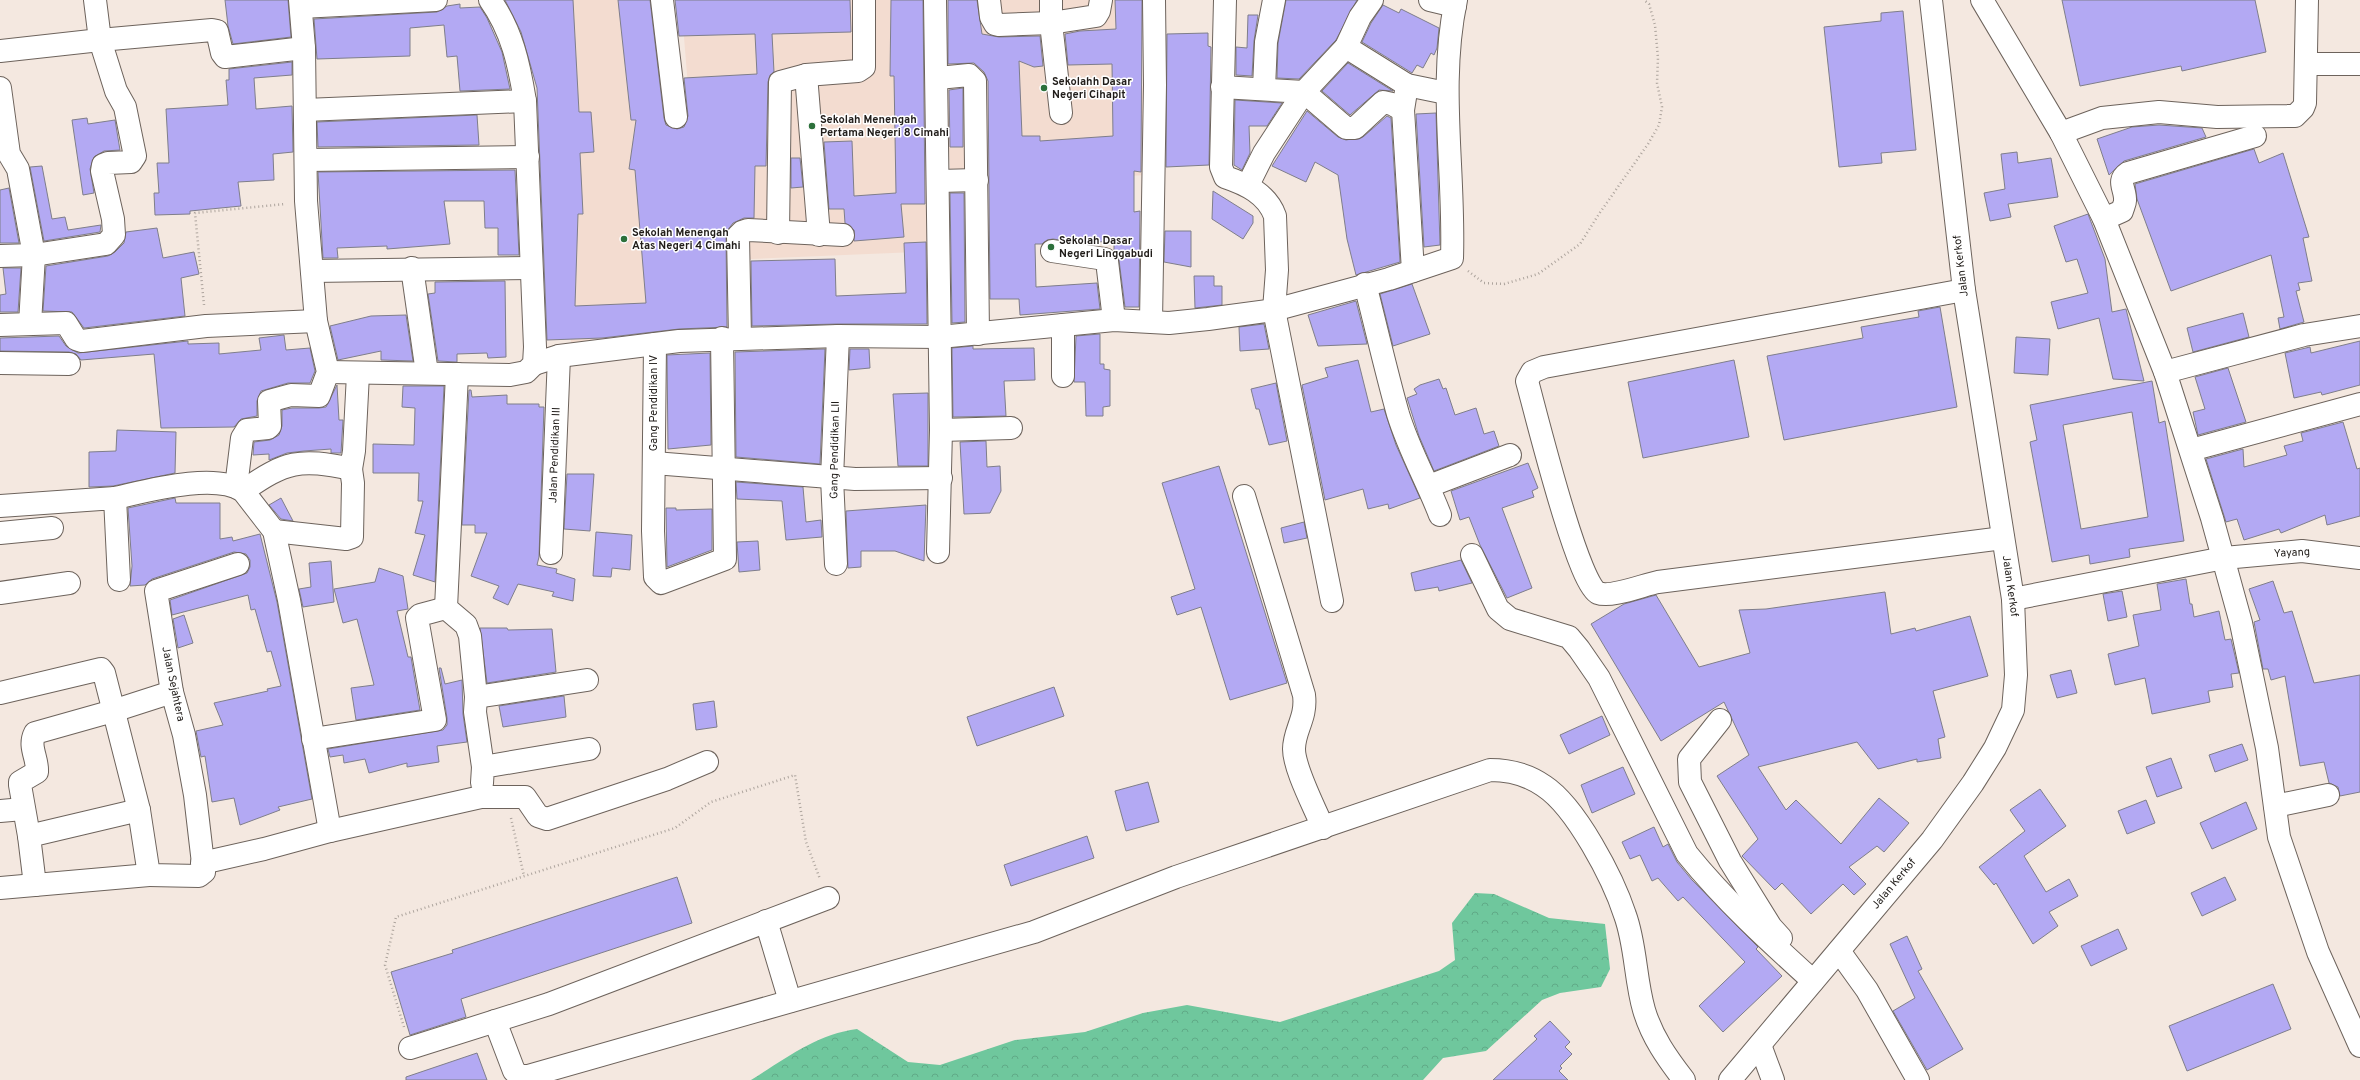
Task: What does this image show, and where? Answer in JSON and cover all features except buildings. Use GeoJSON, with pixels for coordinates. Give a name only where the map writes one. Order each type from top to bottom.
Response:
{"type":"FeatureCollection","features":[{"type":"Feature","properties":{"kind":"street"},"geometry":{"type":"LineString","coordinates":[[0,256],[34,255],[106,244],[114,235],[113,219],[102,171],[103,165],[108,163],[131,162],[135,156],[126,107],[116,91],[100,40],[95,0]]}},
{"type":"Feature","properties":{"kind":"street"},"geometry":{"type":"LineString","coordinates":[[330,831],[289,600],[274,531],[239,489],[242,438],[247,430],[268,428],[270,426],[269,401],[291,395],[319,396],[328,372],[316,321],[306,202],[307,160],[304,48],[300,4],[436,0]]}},
{"type":"Feature","properties":{"kind":"street"},"geometry":{"type":"LineString","coordinates":[[490,0],[510,34],[521,72],[525,101],[532,268],[534,364]]}},
{"type":"Feature","properties":{"kind":"street"},"geometry":{"type":"LineString","coordinates":[[662,0],[676,118]]}},
{"type":"Feature","properties":{"kind":"street"},"geometry":{"type":"LineString","coordinates":[[778,233],[779,86],[785,79],[806,75],[858,71],[864,67],[864,0]]}},
{"type":"Feature","properties":{"kind":"street"},"geometry":{"type":"LineString","coordinates":[[935,0],[938,78],[941,430],[938,552]]}},
{"type":"Feature","properties":{"kind":"street"},"geometry":{"type":"LineString","coordinates":[[989,0],[991,17],[995,24],[1051,23],[1096,16],[1099,11],[1101,0]]}},
{"type":"Feature","properties":{"kind":"street"},"geometry":{"type":"LineString","coordinates":[[1051,0],[1051,23],[1061,113]]}},
{"type":"Feature","properties":{"kind":"street"},"geometry":{"type":"LineString","coordinates":[[1152,321],[1155,85],[1154,0]]}},
{"type":"Feature","properties":{"kind":"street"},"geometry":{"type":"LineString","coordinates":[[1225,0],[1220,167],[1225,177],[1248,185],[1272,208],[1275,216],[1277,270],[1274,310],[1332,601]]}},
{"type":"Feature","properties":{"kind":"street"},"geometry":{"type":"LineString","coordinates":[[1264,88],[1266,42],[1274,0]]}},
{"type":"Feature","properties":{"kind":"street"},"geometry":{"type":"LineString","coordinates":[[1248,185],[1264,153],[1304,92],[1346,47],[1360,17],[1372,0]]}},
{"type":"Feature","properties":{"kind":"street"},"geometry":{"type":"LineString","coordinates":[[328,372],[358,374],[427,373],[510,375],[526,372],[534,364],[559,356],[654,344],[731,338],[838,336],[940,338],[1114,320],[1169,323],[1192,321],[1274,310],[1413,271],[1452,258],[1454,212],[1446,93],[1456,3],[1430,0]]}},
{"type":"Feature","properties":{"kind":"street","name":"Jalan Kerkof"},"geometry":{"type":"LineString","coordinates":[[1730,1080],[1932,840],[1973,783],[1995,748],[2013,710],[2016,675],[2013,599],[1964,290],[1931,0]]}},
{"type":"Feature","properties":{"kind":"street"},"geometry":{"type":"LineString","coordinates":[[1982,0],[2061,133],[2104,219],[2165,372],[2224,558],[2253,678],[2267,748],[2279,837],[2318,952],[2352,1008],[2360,1046]]}},
{"type":"Feature","properties":{"kind":"street"},"geometry":{"type":"LineString","coordinates":[[2061,133],[2102,118],[2159,112],[2217,117],[2295,116],[2303,108],[2304,103],[2307,0]]}},
{"type":"Feature","properties":{"kind":"street"},"geometry":{"type":"LineString","coordinates":[[0,51],[212,30],[218,31],[222,53],[225,57],[304,48]]}},
{"type":"Feature","properties":{"kind":"street"},"geometry":{"type":"LineString","coordinates":[[1346,47],[1407,85],[1446,93]]}},
{"type":"Feature","properties":{"kind":"street"},"geometry":{"type":"LineString","coordinates":[[2306,64],[2360,64]]}},
{"type":"Feature","properties":{"kind":"street"},"geometry":{"type":"LineString","coordinates":[[806,75],[819,235]]}},
{"type":"Feature","properties":{"kind":"street"},"geometry":{"type":"LineString","coordinates":[[938,78],[969,75],[976,81],[978,334]]}},
{"type":"Feature","properties":{"kind":"street"},"geometry":{"type":"LineString","coordinates":[[1407,85],[1403,110],[1413,271]]}},
{"type":"Feature","properties":{"kind":"street"},"geometry":{"type":"LineString","coordinates":[[1222,87],[1264,88],[1304,92],[1346,128],[1355,128],[1384,102],[1392,104],[1403,110]]}},
{"type":"Feature","properties":{"kind":"street"},"geometry":{"type":"LineString","coordinates":[[0,88],[9,154],[18,169],[34,255],[30,324]]}},
{"type":"Feature","properties":{"kind":"street"},"geometry":{"type":"LineString","coordinates":[[305,110],[525,101]]}},
{"type":"Feature","properties":{"kind":"street"},"geometry":{"type":"LineString","coordinates":[[2104,219],[2122,210],[2125,200],[2121,182],[2123,177],[2128,173],[2255,136]]}},
{"type":"Feature","properties":{"kind":"street"},"geometry":{"type":"LineString","coordinates":[[307,160],[528,157]]}},
{"type":"Feature","properties":{"kind":"street"},"geometry":{"type":"LineString","coordinates":[[939,181],[977,180]]}},
{"type":"Feature","properties":{"kind":"street"},"geometry":{"type":"LineString","coordinates":[[723,468],[738,236],[742,232],[748,230],[778,233],[843,235]]}},
{"type":"Feature","properties":{"kind":"street"},"geometry":{"type":"LineString","coordinates":[[1052,252],[1105,259],[1107,262],[1114,320]]}},
{"type":"Feature","properties":{"kind":"street"},"geometry":{"type":"LineString","coordinates":[[312,271],[412,268],[532,268]]}},
{"type":"Feature","properties":{"kind":"street"},"geometry":{"type":"LineString","coordinates":[[412,268],[427,373]]}},
{"type":"Feature","properties":{"kind":"street"},"geometry":{"type":"LineString","coordinates":[[1365,284],[1398,414],[1418,467],[1429,486],[1440,516]]}},
{"type":"Feature","properties":{"kind":"street"},"geometry":{"type":"LineString","coordinates":[[1964,290],[1544,366],[1532,372],[1527,381],[1566,524],[1589,584],[1597,593],[1608,595],[1658,582],[2003,538]]}},
{"type":"Feature","properties":{"kind":"street"},"geometry":{"type":"LineString","coordinates":[[0,325],[66,323],[76,339],[82,341],[206,326],[316,321]]}},
{"type":"Feature","properties":{"kind":"street"},"geometry":{"type":"LineString","coordinates":[[1063,325],[1063,376]]}},
{"type":"Feature","properties":{"kind":"street"},"geometry":{"type":"LineString","coordinates":[[2165,372],[2304,335],[2360,326]]}},
{"type":"Feature","properties":{"kind":"street","name":"Gang Pendidikan Lll"},"geometry":{"type":"LineString","coordinates":[[836,564],[832,478],[838,336]]}},
{"type":"Feature","properties":{"kind":"street","name":"Gang Pendidikan IV"},"geometry":{"type":"LineString","coordinates":[[654,344],[655,576],[661,583],[724,559],[723,468]]}},
{"type":"Feature","properties":{"kind":"street","name":"Jalan Pendidikan III"},"geometry":{"type":"LineString","coordinates":[[551,553],[559,356]]}},
{"type":"Feature","properties":{"kind":"street"},"geometry":{"type":"LineString","coordinates":[[0,362],[69,364]]}},
{"type":"Feature","properties":{"kind":"street"},"geometry":{"type":"LineString","coordinates":[[274,531],[346,539],[352,537],[353,483],[351,469],[354,451],[358,374]]}},
{"type":"Feature","properties":{"kind":"street"},"geometry":{"type":"LineString","coordinates":[[446,608],[457,374]]}},
{"type":"Feature","properties":{"kind":"street"},"geometry":{"type":"LineString","coordinates":[[2191,450],[2360,404]]}},
{"type":"Feature","properties":{"kind":"street"},"geometry":{"type":"LineString","coordinates":[[941,430],[1011,428]]}},
{"type":"Feature","properties":{"kind":"street"},"geometry":{"type":"LineString","coordinates":[[1429,486],[1510,455]]}},
{"type":"Feature","properties":{"kind":"street"},"geometry":{"type":"LineString","coordinates":[[0,506],[115,498],[151,490],[209,483],[239,489],[266,475],[303,461],[317,462],[351,469]]}},
{"type":"Feature","properties":{"kind":"street"},"geometry":{"type":"LineString","coordinates":[[654,463],[832,478],[940,478]]}},
{"type":"Feature","properties":{"kind":"street"},"geometry":{"type":"LineString","coordinates":[[1244,496],[1304,695],[1306,708],[1294,749],[1298,767],[1323,828]]}},
{"type":"Feature","properties":{"kind":"street"},"geometry":{"type":"LineString","coordinates":[[115,498],[120,580]]}},
{"type":"Feature","properties":{"kind":"street"},"geometry":{"type":"LineString","coordinates":[[0,533],[52,528]]}},
{"type":"Feature","properties":{"kind":"street","name":"Yayang"},"geometry":{"type":"LineString","coordinates":[[2013,599],[2224,558],[2302,550],[2360,558]]}},
{"type":"Feature","properties":{"kind":"street"},"geometry":{"type":"LineString","coordinates":[[1472,555],[1498,609],[1510,619],[1569,637],[1579,648],[1599,678],[1687,854],[1707,878],[1757,930],[1816,978]]}},
{"type":"Feature","properties":{"kind":"street","name":"Jalan Sejahtera"},"geometry":{"type":"LineString","coordinates":[[202,863],[195,795],[184,735],[172,692],[156,591],[238,564]]}},
{"type":"Feature","properties":{"kind":"street"},"geometry":{"type":"LineString","coordinates":[[0,593],[69,582]]}},
{"type":"Feature","properties":{"kind":"street"},"geometry":{"type":"LineString","coordinates":[[446,608],[466,625],[469,631],[476,697],[474,712],[483,767],[481,797]]}},
{"type":"Feature","properties":{"kind":"street"},"geometry":{"type":"LineString","coordinates":[[314,739],[435,720],[417,618],[420,615],[446,608]]}},
{"type":"Feature","properties":{"kind":"street"},"geometry":{"type":"LineString","coordinates":[[0,693],[101,669],[104,673],[112,711],[138,810],[149,875]]}},
{"type":"Feature","properties":{"kind":"street"},"geometry":{"type":"LineString","coordinates":[[476,697],[587,680]]}},
{"type":"Feature","properties":{"kind":"street"},"geometry":{"type":"LineString","coordinates":[[35,885],[20,782],[36,774],[38,770],[32,750],[32,738],[35,733],[172,692]]}},
{"type":"Feature","properties":{"kind":"street"},"geometry":{"type":"LineString","coordinates":[[1720,720],[1689,759],[1690,782],[1730,861],[1770,926],[1801,959],[1816,978]]}},
{"type":"Feature","properties":{"kind":"street"},"geometry":{"type":"LineString","coordinates":[[483,767],[589,749]]}},
{"type":"Feature","properties":{"kind":"street"},"geometry":{"type":"LineString","coordinates":[[0,888],[149,875],[199,876],[204,872],[202,863],[264,849],[330,831],[481,797],[525,797],[538,816],[547,819],[667,778],[707,762]]}},
{"type":"Feature","properties":{"kind":"street"},"geometry":{"type":"LineString","coordinates":[[495,1021],[514,1071],[520,1076],[528,1076],[1034,932],[1176,878],[1490,770],[1506,770],[1519,773],[1545,786],[1564,806],[1578,825],[1611,881],[1626,916],[1644,1010],[1661,1051],[1684,1080]]}},
{"type":"Feature","properties":{"kind":"street"},"geometry":{"type":"LineString","coordinates":[[2275,806],[2328,794]]}},
{"type":"Feature","properties":{"kind":"street"},"geometry":{"type":"LineString","coordinates":[[0,811],[23,809]]}},
{"type":"Feature","properties":{"kind":"street"},"geometry":{"type":"LineString","coordinates":[[29,836],[138,810]]}},
{"type":"Feature","properties":{"kind":"street"},"geometry":{"type":"LineString","coordinates":[[410,1048],[549,1004],[828,898]]}},
{"type":"Feature","properties":{"kind":"street"},"geometry":{"type":"LineString","coordinates":[[766,921],[790,1001]]}},
{"type":"Feature","properties":{"kind":"street"},"geometry":{"type":"LineString","coordinates":[[1839,951],[1867,990],[1918,1080]]}},
{"type":"Feature","properties":{"kind":"street"},"geometry":{"type":"LineString","coordinates":[[1760,1046],[1773,1080]]}},
{"type":"Feature","properties":{"kind":"path"},"geometry":{"type":"LineString","coordinates":[[1452,258],[1484,283],[1504,284],[1538,274],[1580,244],[1659,125],[1662,107],[1657,83],[1658,58],[1655,25],[1649,4],[1644,0]]}},
{"type":"Feature","properties":{"kind":"path"},"geometry":{"type":"LineString","coordinates":[[206,326],[195,213],[306,202]]}},
{"type":"Feature","properties":{"kind":"path"},"geometry":{"type":"LineString","coordinates":[[410,1048],[385,965],[396,917],[675,828],[711,802],[795,775],[806,842],[828,898]]}},
{"type":"Feature","properties":{"kind":"path"},"geometry":{"type":"LineString","coordinates":[[506,798],[524,876]]}},
{"type":"Feature","properties":{"kind":"shaded area","name":"Sekolah Menengah Atas Negeri 4 Cimahi"},"geometry":{"type":"Polygon","coordinates":[[[537,0],[660,0],[692,339],[571,344],[561,140],[537,0]]]}},
{"type":"Feature","properties":{"kind":"shaded area","name":"Sekolah Menengah Pertama Negeri 8 Cimahi"},"geometry":{"type":"Polygon","coordinates":[[[681,0],[926,0],[940,251],[702,261],[681,0]]]}},
{"type":"Feature","properties":{"kind":"shaded area","name":"Sekolahh Dasar Negeri Cihapit"},"geometry":{"type":"Polygon","coordinates":[[[940,0],[1136,0],[1149,175],[951,184],[940,0]]]}},
{"type":"Feature","properties":{"kind":"green space"},"geometry":{"type":"Polygon","coordinates":[[[1475,893],[1494,894],[1549,918],[1605,924],[1610,969],[1601,987],[1560,993],[1542,1000],[1486,1051],[1443,1058],[1423,1080],[751,1080],[802,1048],[828,1036],[857,1029],[908,1062],[940,1065],[1015,1040],[1085,1032],[1143,1013],[1187,1005],[1280,1022],[1439,971],[1455,960],[1452,923],[1475,893]]]}},
{"type":"Feature","properties":{"kind":"place","name":"Sekolahh Dasar Negeri Cihapit"},"geometry":{"type":"Point","coordinates":[1044,88]}},
{"type":"Feature","properties":{"kind":"place","name":"Sekolah Menengah Pertama Negeri 8 Cimahi"},"geometry":{"type":"Point","coordinates":[812,126]}},
{"type":"Feature","properties":{"kind":"place","name":"Sekolah Menengah Atas Negeri 4 Cimahi"},"geometry":{"type":"Point","coordinates":[624,239]}},
{"type":"Feature","properties":{"kind":"place","name":"Sekolah Dasar Negeri Linggabudi"},"geometry":{"type":"Point","coordinates":[1051,247]}}]}
